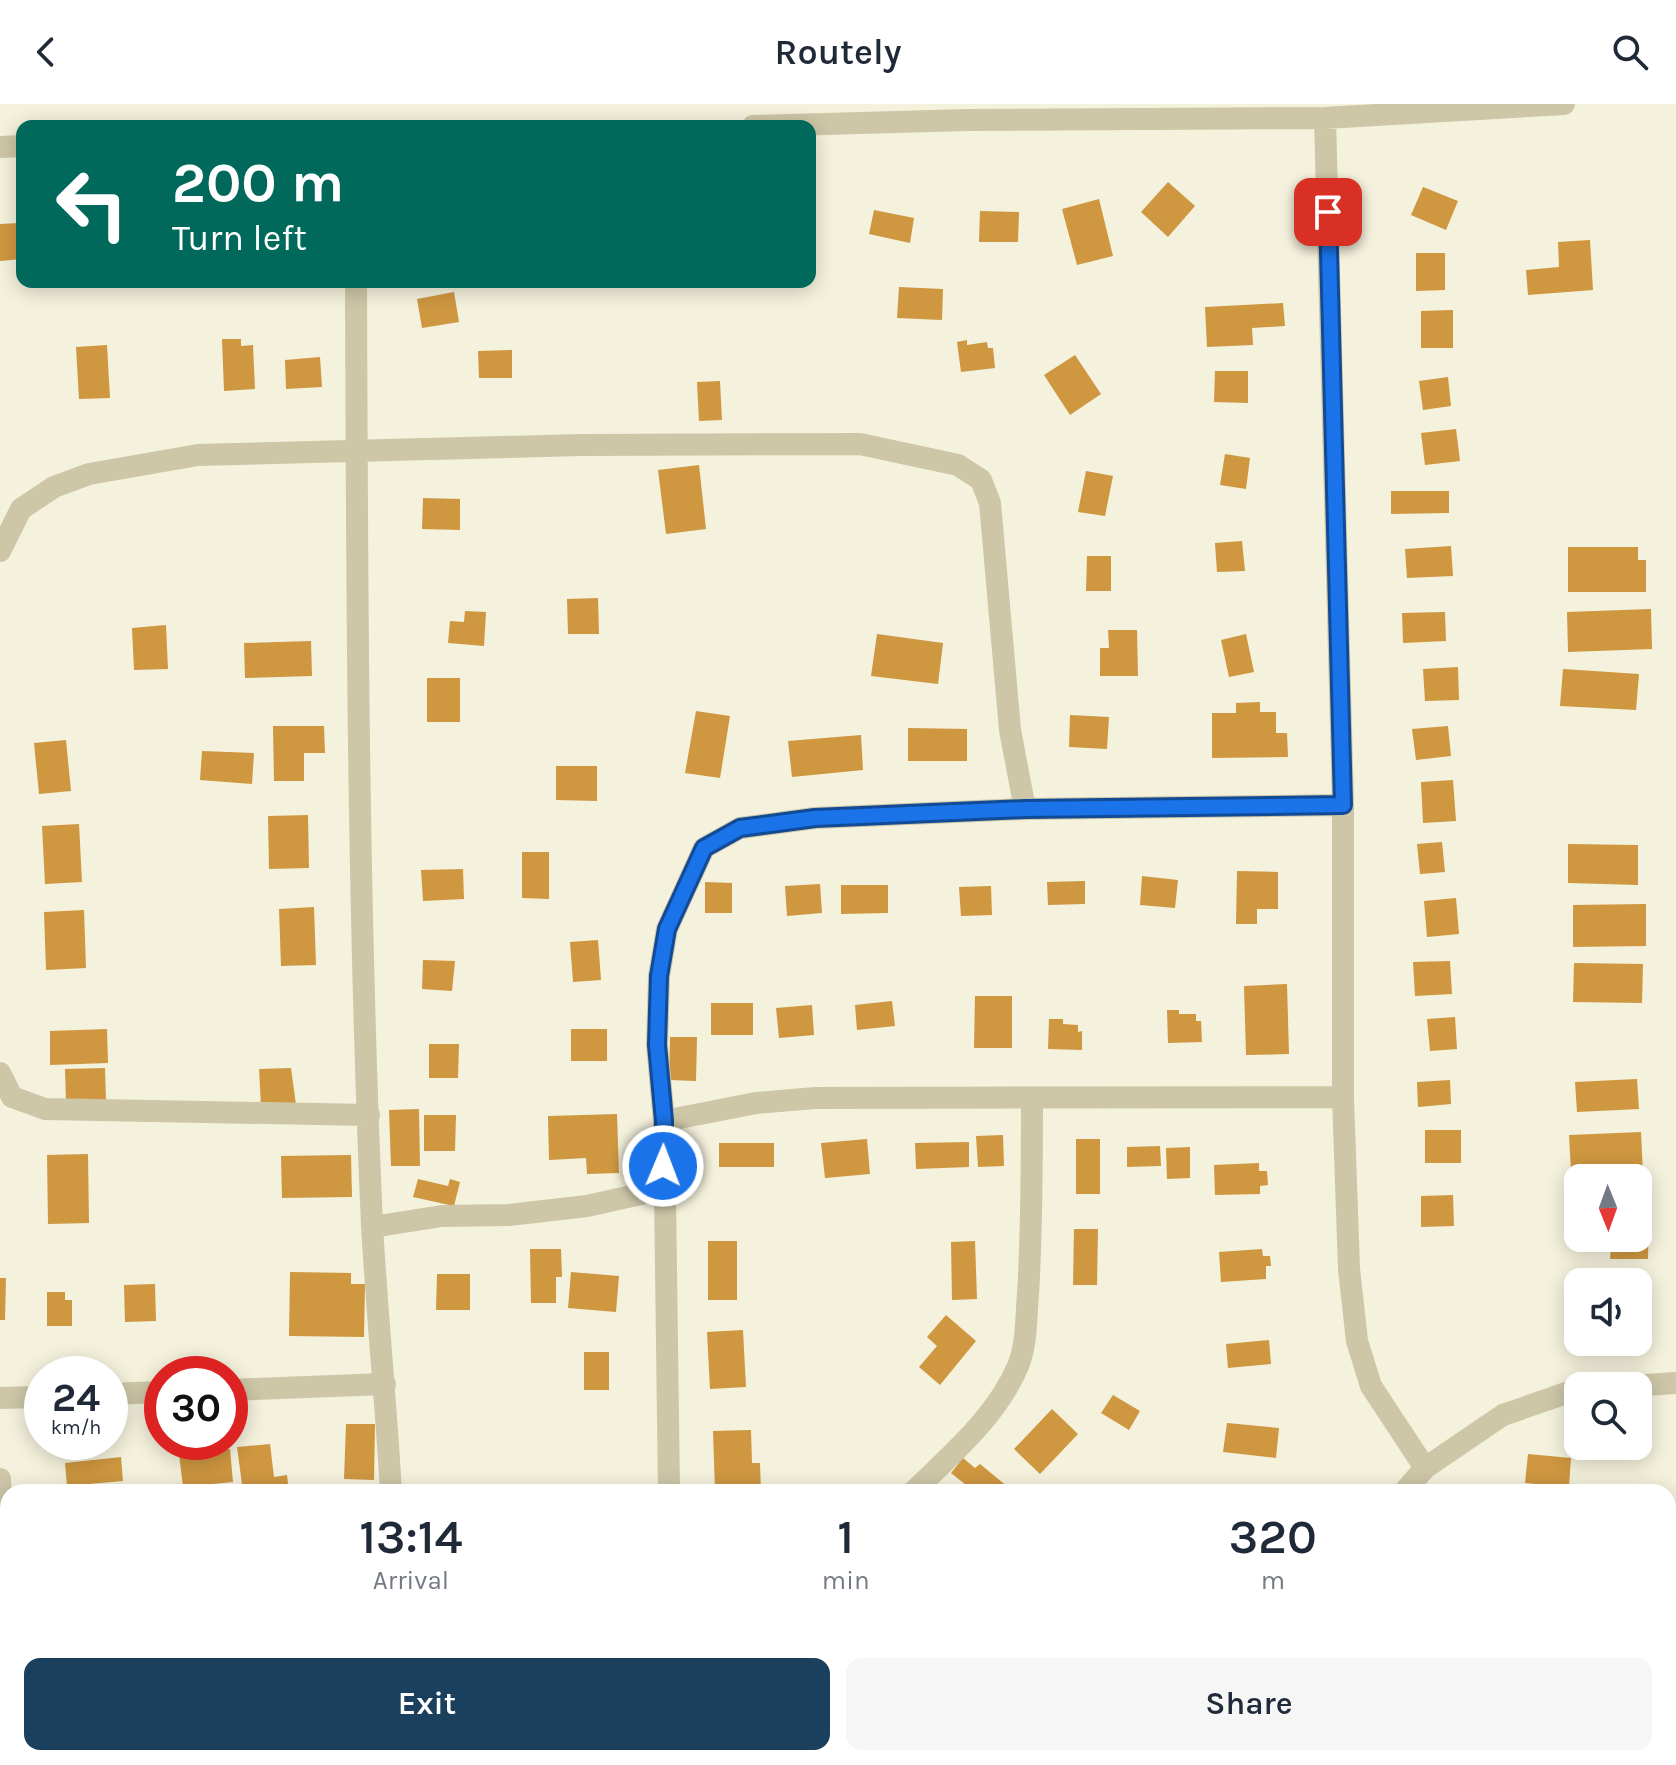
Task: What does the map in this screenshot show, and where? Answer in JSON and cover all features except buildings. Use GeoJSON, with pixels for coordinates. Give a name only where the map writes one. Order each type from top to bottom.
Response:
{"type":"FeatureCollection","features":[{"type":"Feature","properties":{"kind":"street"},"geometry":{"type":"LineString","coordinates":[[816,122],[966,112],[1325,118],[1564,104]]}},
{"type":"Feature","properties":{"kind":"street"},"geometry":{"type":"LineString","coordinates":[[1325,118],[1343,805],[1343,1097],[1349,1269],[1357,1341],[1371,1386],[1425,1468]]}},
{"type":"Feature","properties":{"kind":"street"},"geometry":{"type":"LineString","coordinates":[[356,288],[356,453],[372,1227],[391,1484]]}},
{"type":"Feature","properties":{"kind":"street"},"geometry":{"type":"LineString","coordinates":[[0,551],[21,509],[54,487],[89,474],[198,455],[582,445],[860,444],[958,465],[981,480],[990,503],[1009,715],[1025,809]]}},
{"type":"Feature","properties":{"kind":"street"},"geometry":{"type":"LineString","coordinates":[[669,1484],[664,1121],[657,1045],[659,976],[667,929],[704,848],[740,828],[800,820],[1025,809],[1343,805]]}},
{"type":"Feature","properties":{"kind":"street"},"geometry":{"type":"LineString","coordinates":[[0,1073],[12,1097],[45,1109],[369,1115]]}},
{"type":"Feature","properties":{"kind":"street"},"geometry":{"type":"LineString","coordinates":[[664,1121],[756,1103],[815,1098],[1343,1097]]}},
{"type":"Feature","properties":{"kind":"street"},"geometry":{"type":"LineString","coordinates":[[921,1484],[963,1444],[1001,1396],[1019,1365],[1032,1240],[1032,1098]]}},
{"type":"Feature","properties":{"kind":"street"},"geometry":{"type":"LineString","coordinates":[[372,1227],[442,1216],[509,1215],[587,1206],[663,1189]]}},
{"type":"Feature","properties":{"kind":"street"},"geometry":{"type":"LineString","coordinates":[[1652,1385],[1676,1383]]}},
{"type":"Feature","properties":{"kind":"street"},"geometry":{"type":"LineString","coordinates":[[248,1389],[385,1384]]}},
{"type":"Feature","properties":{"kind":"street"},"geometry":{"type":"LineString","coordinates":[[1411,1484],[1425,1468],[1503,1415],[1564,1394]]}},
{"type":"Feature","properties":{"kind":"street"},"geometry":{"type":"LineString","coordinates":[[0,1398],[24,1397]]}},
{"type":"Feature","properties":{"kind":"route"},"geometry":{"type":"LineString","coordinates":[[663,1166],[664,1121],[657,1045],[659,976],[667,929],[704,848],[740,828],[815,818],[1025,809],[1343,805],[1328,212]]}}]}
